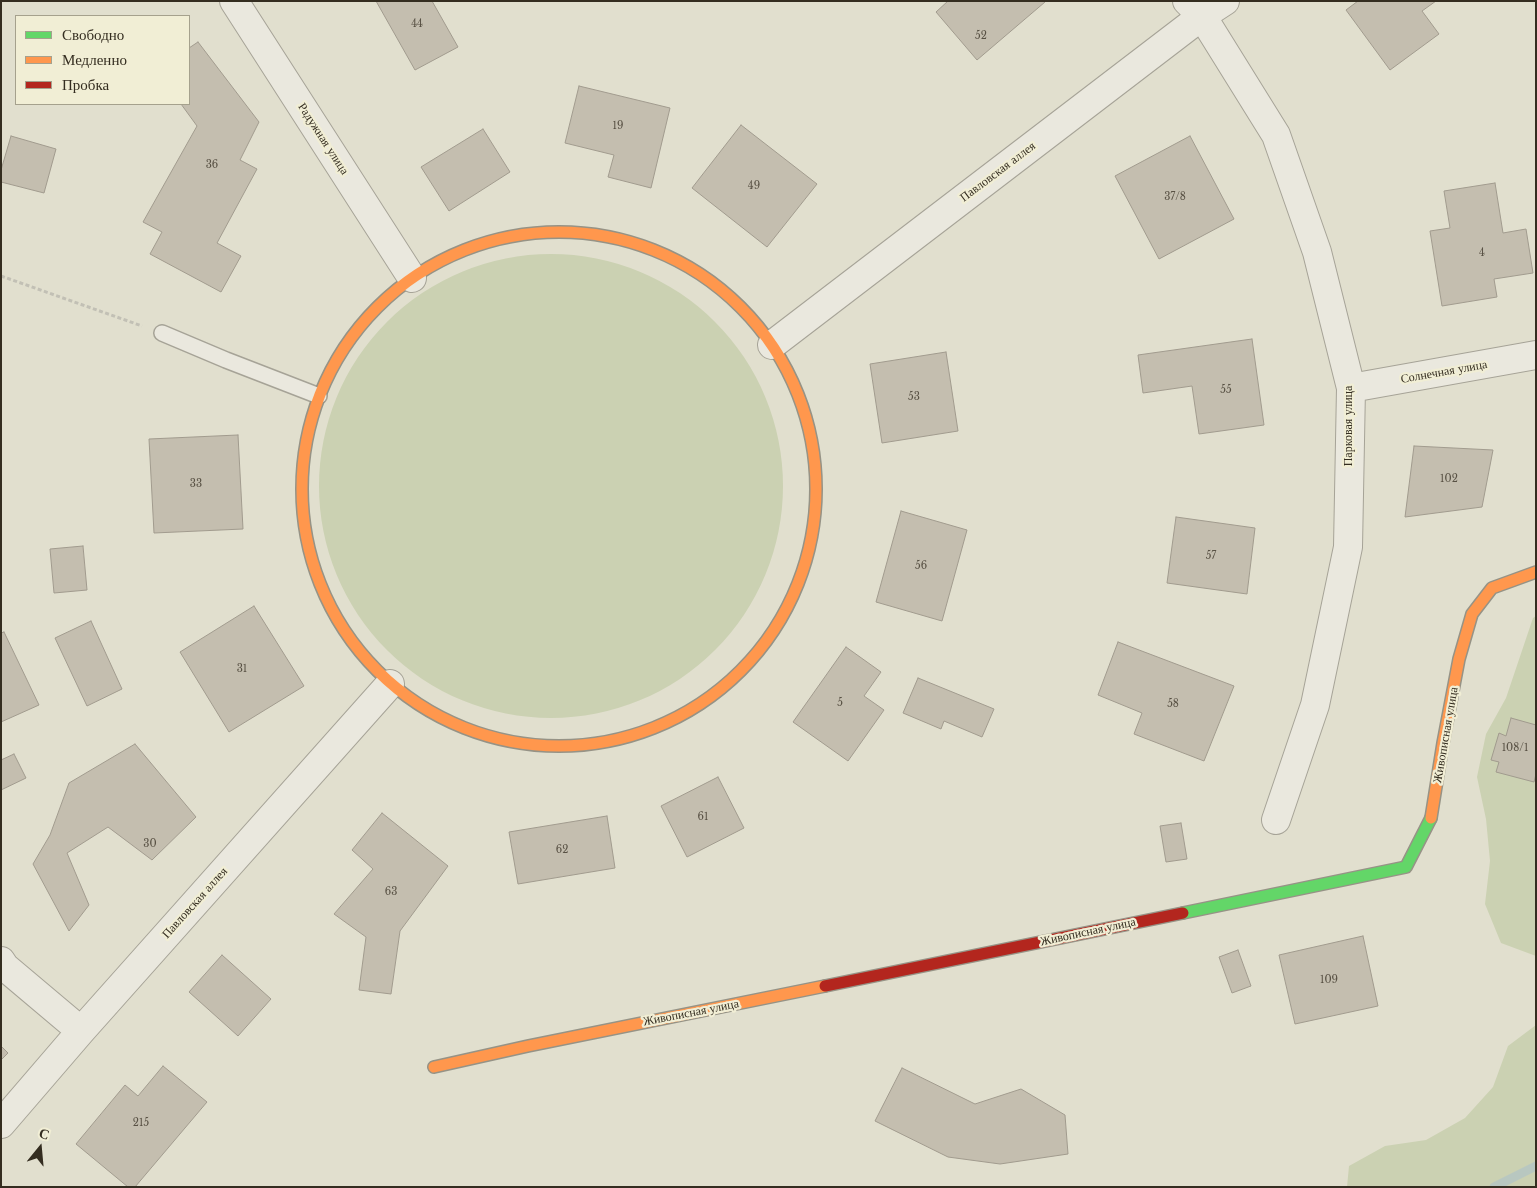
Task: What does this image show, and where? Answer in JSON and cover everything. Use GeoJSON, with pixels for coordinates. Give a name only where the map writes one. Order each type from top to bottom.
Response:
{"type":"FeatureCollection","features":[{"type":"Feature","properties":{"kind":"street","name":"Радужная улица"},"geometry":{"type":"LineString","coordinates":[[234,1],[412,278]]}},
{"type":"Feature","properties":{"kind":"street","name":"Павловская аллея"},"geometry":{"type":"LineString","coordinates":[[772,345],[1194,8],[1225,1]]}},
{"type":"Feature","properties":{"kind":"street","name":"Парковая улица"},"geometry":{"type":"LineString","coordinates":[[1194,8],[1276,135],[1317,252],[1351,388],[1348,547],[1315,705],[1276,820]]}},
{"type":"Feature","properties":{"kind":"street"},"geometry":{"type":"LineString","coordinates":[[547,232],[572,232],[606,236],[639,245],[670,257],[700,274],[727,294],[751,318],[772,345],[790,374],[812,437],[816,471],[816,504],[812,538],[804,571],[791,602],[774,631],[754,658],[730,682],[704,703],[674,720],[611,742],[578,746],[544,746],[510,742],[477,733],[446,720],[417,704],[390,684],[348,637],[331,610],[318,581],[309,551],[303,520],[302,465],[309,426],[331,368],[366,318],[388,296],[412,278],[441,260],[472,247],[505,237],[547,232]]}},
{"type":"Feature","properties":{"kind":"street","name":"Солнечная улица"},"geometry":{"type":"LineString","coordinates":[[1351,388],[1536,355]]}},
{"type":"Feature","properties":{"kind":"street","name":"Живописная улица"},"geometry":{"type":"LineString","coordinates":[[434,1067],[528,1046],[1406,867],[1432,818],[1443,743],[1458,668],[1472,614],[1492,588],[1536,572]]}},
{"type":"Feature","properties":{"kind":"street","name":"Павловская аллея"},"geometry":{"type":"LineString","coordinates":[[1,1124],[81,1031],[390,684]]}},
{"type":"Feature","properties":{"kind":"street"},"geometry":{"type":"LineString","coordinates":[[1,961],[5,967],[81,1031]]}},
{"type":"Feature","properties":{"kind":"lane"},"geometry":{"type":"LineString","coordinates":[[162,333],[319,396]]}},
{"type":"Feature","properties":{"kind":"path"},"geometry":{"type":"LineString","coordinates":[[1,276],[162,333]]}},
{"type":"Feature","properties":{"kind":"green space"},"geometry":{"type":"Polygon","coordinates":[[[551,254],[574,255],[596,259],[640,272],[680,293],[715,322],[744,357],[765,397],[778,441],[782,463],[782,509],[778,531],[765,575],[744,615],[715,650],[680,679],[640,700],[596,713],[574,717],[551,718],[528,717],[506,713],[462,700],[422,679],[387,650],[358,615],[337,575],[324,531],[320,509],[319,486],[320,463],[324,441],[337,397],[358,357],[387,322],[422,293],[462,272],[506,259],[528,255],[551,254]]]}},
{"type":"Feature","properties":{"kind":"green space"},"geometry":{"type":"Polygon","coordinates":[[[1536,616],[1536,956],[1501,943],[1485,904],[1490,861],[1486,819],[1477,777],[1486,734],[1506,698],[1533,618],[1536,616]]]}},
{"type":"Feature","properties":{"kind":"green space"},"geometry":{"type":"Polygon","coordinates":[[[1536,1025],[1536,1187],[1347,1187],[1349,1166],[1385,1146],[1426,1140],[1465,1118],[1493,1087],[1508,1046],[1536,1025]]]}},
{"type":"Feature","properties":{"kind":"building"},"geometry":{"type":"Polygon","coordinates":[[[376,1],[432,1],[458,47],[415,70],[376,1]]]}},
{"type":"Feature","properties":{"kind":"building"},"geometry":{"type":"Polygon","coordinates":[[[948,1],[1045,2],[977,60],[936,12],[948,1]]]}},
{"type":"Feature","properties":{"kind":"building"},"geometry":{"type":"Polygon","coordinates":[[[1358,1],[1436,1],[1422,11],[1439,34],[1390,70],[1346,10],[1358,1]]]}},
{"type":"Feature","properties":{"kind":"building"},"geometry":{"type":"Polygon","coordinates":[[[198,42],[259,122],[240,160],[257,169],[217,243],[241,256],[221,292],[150,254],[162,232],[143,222],[197,126],[182,105],[190,105],[190,47],[198,42]]]}},
{"type":"Feature","properties":{"kind":"building"},"geometry":{"type":"Polygon","coordinates":[[[579,86],[670,108],[651,188],[608,177],[614,155],[565,143],[579,86]]]}},
{"type":"Feature","properties":{"kind":"building"},"geometry":{"type":"Polygon","coordinates":[[[741,125],[817,184],[767,247],[692,188],[741,125]]]}},
{"type":"Feature","properties":{"kind":"building"},"geometry":{"type":"Polygon","coordinates":[[[483,129],[510,172],[449,211],[421,167],[483,129]]]}},
{"type":"Feature","properties":{"kind":"building"},"geometry":{"type":"Polygon","coordinates":[[[11,136],[56,149],[44,193],[1,182],[1,170],[11,136]]]}},
{"type":"Feature","properties":{"kind":"building"},"geometry":{"type":"Polygon","coordinates":[[[1190,136],[1234,219],[1159,259],[1115,176],[1190,136]]]}},
{"type":"Feature","properties":{"kind":"building"},"geometry":{"type":"Polygon","coordinates":[[[1495,183],[1503,233],[1526,229],[1533,273],[1494,279],[1497,297],[1442,306],[1430,231],[1450,228],[1444,191],[1495,183]]]}},
{"type":"Feature","properties":{"kind":"building"},"geometry":{"type":"Polygon","coordinates":[[[1252,339],[1264,425],[1199,434],[1192,386],[1143,393],[1138,355],[1252,339]]]}},
{"type":"Feature","properties":{"kind":"building"},"geometry":{"type":"Polygon","coordinates":[[[946,352],[958,431],[882,443],[870,364],[946,352]]]}},
{"type":"Feature","properties":{"kind":"building"},"geometry":{"type":"Polygon","coordinates":[[[238,435],[243,529],[154,533],[149,439],[238,435]]]}},
{"type":"Feature","properties":{"kind":"building"},"geometry":{"type":"Polygon","coordinates":[[[1414,446],[1493,450],[1482,507],[1405,517],[1414,446]]]}},
{"type":"Feature","properties":{"kind":"building"},"geometry":{"type":"Polygon","coordinates":[[[901,511],[967,530],[942,621],[876,602],[901,511]]]}},
{"type":"Feature","properties":{"kind":"building"},"geometry":{"type":"Polygon","coordinates":[[[1176,517],[1255,528],[1247,594],[1167,583],[1176,517]]]}},
{"type":"Feature","properties":{"kind":"building"},"geometry":{"type":"Polygon","coordinates":[[[83,546],[87,590],[54,593],[50,549],[83,546]]]}},
{"type":"Feature","properties":{"kind":"building"},"geometry":{"type":"Polygon","coordinates":[[[254,606],[304,686],[229,732],[180,652],[254,606]]]}},
{"type":"Feature","properties":{"kind":"building"},"geometry":{"type":"Polygon","coordinates":[[[91,621],[122,689],[87,706],[55,638],[91,621]]]}},
{"type":"Feature","properties":{"kind":"building"},"geometry":{"type":"Polygon","coordinates":[[[4,632],[39,705],[1,722],[1,633],[4,632]]]}},
{"type":"Feature","properties":{"kind":"building"},"geometry":{"type":"Polygon","coordinates":[[[1118,642],[1234,686],[1204,761],[1134,734],[1142,713],[1098,695],[1118,642]]]}},
{"type":"Feature","properties":{"kind":"building"},"geometry":{"type":"Polygon","coordinates":[[[846,647],[881,672],[864,696],[884,710],[848,761],[793,722],[846,647]]]}},
{"type":"Feature","properties":{"kind":"building"},"geometry":{"type":"Polygon","coordinates":[[[918,678],[994,709],[982,737],[944,721],[941,729],[903,713],[918,678]]]}},
{"type":"Feature","properties":{"kind":"building"},"geometry":{"type":"Polygon","coordinates":[[[1511,718],[1536,725],[1536,774],[1534,782],[1496,772],[1499,762],[1491,760],[1499,733],[1506,736],[1511,718]]]}},
{"type":"Feature","properties":{"kind":"building"},"geometry":{"type":"Polygon","coordinates":[[[135,744],[196,817],[152,860],[108,827],[67,853],[89,905],[69,931],[33,864],[50,835],[69,783],[135,744]]]}},
{"type":"Feature","properties":{"kind":"building"},"geometry":{"type":"Polygon","coordinates":[[[14,754],[26,778],[1,790],[1,760],[14,754]]]}},
{"type":"Feature","properties":{"kind":"building"},"geometry":{"type":"Polygon","coordinates":[[[718,777],[744,828],[687,857],[661,806],[718,777]]]}},
{"type":"Feature","properties":{"kind":"building"},"geometry":{"type":"Polygon","coordinates":[[[382,813],[448,866],[400,931],[391,994],[359,990],[366,937],[334,914],[373,869],[352,850],[382,813]]]}},
{"type":"Feature","properties":{"kind":"building"},"geometry":{"type":"Polygon","coordinates":[[[607,816],[615,868],[518,884],[509,832],[607,816]]]}},
{"type":"Feature","properties":{"kind":"building"},"geometry":{"type":"Polygon","coordinates":[[[1181,823],[1187,859],[1166,862],[1160,826],[1181,823]]]}},
{"type":"Feature","properties":{"kind":"building"},"geometry":{"type":"Polygon","coordinates":[[[1363,936],[1378,1006],[1295,1024],[1279,955],[1363,936]]]}},
{"type":"Feature","properties":{"kind":"building"},"geometry":{"type":"Polygon","coordinates":[[[1238,950],[1251,986],[1232,993],[1219,957],[1238,950]]]}},
{"type":"Feature","properties":{"kind":"building"},"geometry":{"type":"Polygon","coordinates":[[[222,955],[271,999],[238,1036],[189,992],[222,955]]]}},
{"type":"Feature","properties":{"kind":"building"},"geometry":{"type":"Polygon","coordinates":[[[1,1046],[8,1053],[1,1060],[1,1046]]]}},
{"type":"Feature","properties":{"kind":"building"},"geometry":{"type":"Polygon","coordinates":[[[163,1066],[207,1102],[135,1187],[128,1187],[76,1144],[125,1085],[138,1096],[163,1066]]]}},
{"type":"Feature","properties":{"kind":"building"},"geometry":{"type":"Polygon","coordinates":[[[902,1068],[975,1104],[1021,1089],[1065,1115],[1068,1154],[1000,1164],[948,1157],[875,1121],[902,1068]]]}},
{"type":"Feature","properties":{"kind":"waterway"},"geometry":{"type":"LineString","coordinates":[[1494,1187],[1536,1166]]}},
{"type":"Feature","properties":{"kind":"traffic: fast"},"geometry":{"type":"LineString","coordinates":[[1183,913],[1406,867],[1431,818]]}},
{"type":"Feature","properties":{"kind":"traffic: slow"},"geometry":{"type":"LineString","coordinates":[[559,232],[609,237],[657,251],[702,275],[741,307],[773,346],[797,391],[811,439],[816,489],[811,539],[797,587],[773,632],[741,671],[702,703],[657,727],[609,741],[559,746],[509,741],[461,727],[416,703],[377,671],[345,632],[321,587],[307,539],[302,489],[307,439],[321,391],[345,346],[377,307],[416,275],[461,251],[509,237],[559,232]]}},
{"type":"Feature","properties":{"kind":"traffic: slow"},"geometry":{"type":"LineString","coordinates":[[1431,818],[1459,659],[1472,614],[1492,588],[1536,572]]}},
{"type":"Feature","properties":{"kind":"traffic: slow"},"geometry":{"type":"LineString","coordinates":[[434,1067],[825,986]]}},
{"type":"Feature","properties":{"kind":"traffic: jam"},"geometry":{"type":"LineString","coordinates":[[825,986],[1183,913]]}}]}
